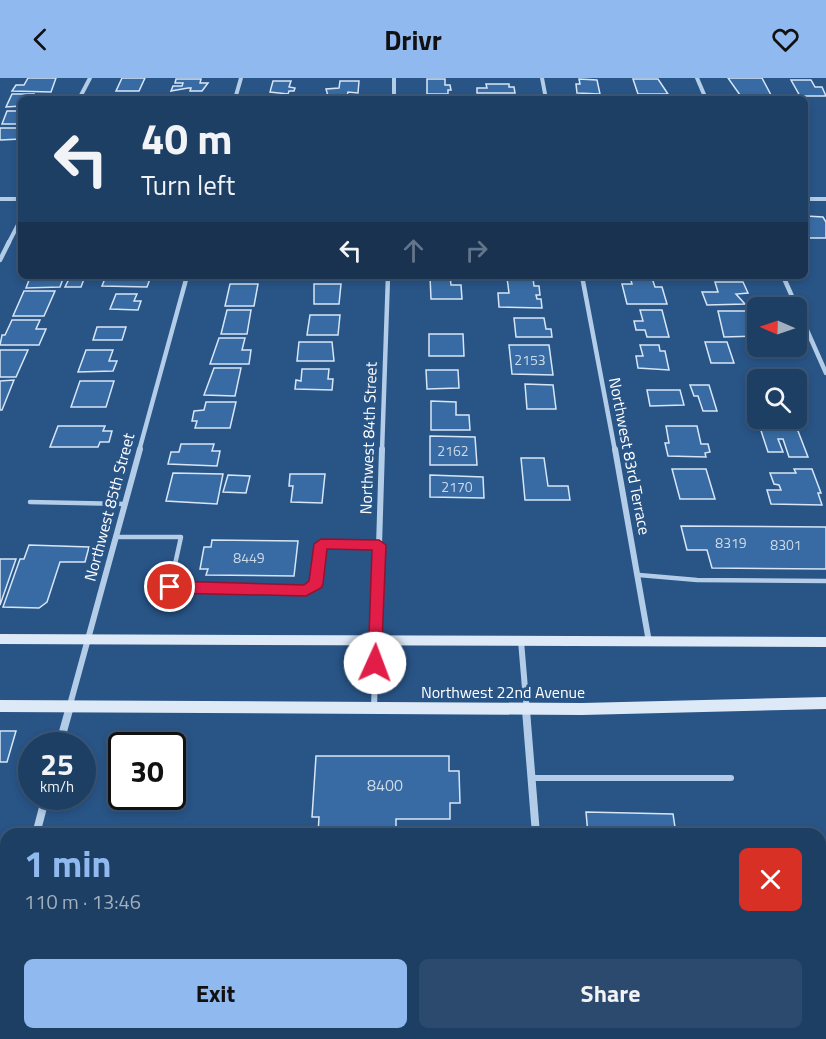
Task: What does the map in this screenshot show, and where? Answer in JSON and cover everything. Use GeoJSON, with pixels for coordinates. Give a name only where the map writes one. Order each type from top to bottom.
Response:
{"type":"FeatureCollection","features":[{"type":"Feature","properties":{"kind":"main road"},"geometry":{"type":"LineString","coordinates":[[0,639],[826,642]]}},
{"type":"Feature","properties":{"kind":"main road","name":"Northwest 22nd Avenue"},"geometry":{"type":"LineString","coordinates":[[0,706],[526,709],[826,703]]}},
{"type":"Feature","properties":{"kind":"street"},"geometry":{"type":"LineString","coordinates":[[81,96],[90,78]]}},
{"type":"Feature","properties":{"kind":"street"},"geometry":{"type":"LineString","coordinates":[[236,96],[241,78]]}},
{"type":"Feature","properties":{"kind":"street"},"geometry":{"type":"LineString","coordinates":[[394,78],[394,96]]}},
{"type":"Feature","properties":{"kind":"street"},"geometry":{"type":"LineString","coordinates":[[542,78],[545,96]]}},
{"type":"Feature","properties":{"kind":"street"},"geometry":{"type":"LineString","coordinates":[[697,78],[705,96]]}},
{"type":"Feature","properties":{"kind":"street"},"geometry":{"type":"LineString","coordinates":[[0,199],[18,199]]}},
{"type":"Feature","properties":{"kind":"street"},"geometry":{"type":"LineString","coordinates":[[808,199],[826,199]]}},
{"type":"Feature","properties":{"kind":"street"},"geometry":{"type":"LineString","coordinates":[[0,260],[18,225]]}},
{"type":"Feature","properties":{"kind":"street","name":"Northwest 85th Street"},"geometry":{"type":"LineString","coordinates":[[63,732],[186,279]]}},
{"type":"Feature","properties":{"kind":"street","name":"Northwest 84th Street"},"geometry":{"type":"LineString","coordinates":[[374,708],[388,279]]}},
{"type":"Feature","properties":{"kind":"street","name":"Northwest 83rd Terrace"},"geometry":{"type":"LineString","coordinates":[[583,279],[639,575],[649,642]]}},
{"type":"Feature","properties":{"kind":"street"},"geometry":{"type":"LineString","coordinates":[[784,279],[826,373]]}},
{"type":"Feature","properties":{"kind":"street"},"geometry":{"type":"LineString","coordinates":[[521,641],[535,828]]}},
{"type":"Feature","properties":{"kind":"street"},"geometry":{"type":"LineString","coordinates":[[38,828],[42,810]]}},
{"type":"Feature","properties":{"kind":"lane"},"geometry":{"type":"LineString","coordinates":[[30,502],[125,504]]}},
{"type":"Feature","properties":{"kind":"lane"},"geometry":{"type":"LineString","coordinates":[[116,537],[180,537],[170,587],[306,590],[316,584],[321,544],[379,545]]}},
{"type":"Feature","properties":{"kind":"lane"},"geometry":{"type":"LineString","coordinates":[[639,575],[697,580],[826,581]]}},
{"type":"Feature","properties":{"kind":"lane"},"geometry":{"type":"LineString","coordinates":[[531,778],[731,778]]}},
{"type":"Feature","properties":{"kind":"building"},"geometry":{"type":"Polygon","coordinates":[[[28,78],[56,78],[51,92],[12,91],[16,85],[24,85],[28,78]]]}},
{"type":"Feature","properties":{"kind":"building"},"geometry":{"type":"Polygon","coordinates":[[[122,78],[145,78],[139,91],[116,91],[122,78]]]}},
{"type":"Feature","properties":{"kind":"building"},"geometry":{"type":"Polygon","coordinates":[[[728,78],[762,78],[771,95],[740,95],[728,78]]]}},
{"type":"Feature","properties":{"kind":"building"},"geometry":{"type":"Polygon","coordinates":[[[176,79],[201,79],[200,83],[208,83],[202,91],[190,91],[191,88],[188,88],[171,91],[173,86],[182,86],[183,83],[175,83],[176,79]]]}},
{"type":"Feature","properties":{"kind":"building"},"geometry":{"type":"Polygon","coordinates":[[[427,79],[445,79],[445,85],[450,85],[451,90],[448,90],[448,94],[427,94],[427,79]]]}},
{"type":"Feature","properties":{"kind":"building"},"geometry":{"type":"Polygon","coordinates":[[[579,79],[597,80],[600,94],[577,93],[576,84],[580,84],[579,79]]]}},
{"type":"Feature","properties":{"kind":"building"},"geometry":{"type":"Polygon","coordinates":[[[633,79],[658,79],[668,94],[638,94],[633,79]]]}},
{"type":"Feature","properties":{"kind":"building"},"geometry":{"type":"Polygon","coordinates":[[[791,80],[811,80],[815,87],[822,87],[826,96],[800,96],[791,80]]]}},
{"type":"Feature","properties":{"kind":"building"},"geometry":{"type":"Polygon","coordinates":[[[273,81],[291,81],[289,87],[295,88],[294,91],[289,91],[288,94],[270,92],[273,81]]]}},
{"type":"Feature","properties":{"kind":"building"},"geometry":{"type":"Polygon","coordinates":[[[340,81],[359,81],[358,93],[348,92],[347,96],[328,96],[326,89],[339,88],[340,81]]]}},
{"type":"Feature","properties":{"kind":"building"},"geometry":{"type":"Polygon","coordinates":[[[486,84],[509,84],[509,87],[514,87],[515,93],[477,93],[477,88],[487,88],[486,84]]]}},
{"type":"Feature","properties":{"kind":"building"},"geometry":{"type":"Polygon","coordinates":[[[12,94],[34,94],[33,96],[18,96],[18,106],[6,107],[12,94]]]}},
{"type":"Feature","properties":{"kind":"building"},"geometry":{"type":"Polygon","coordinates":[[[117,95],[141,95],[140,96],[117,95]]]}},
{"type":"Feature","properties":{"kind":"building"},"geometry":{"type":"Polygon","coordinates":[[[7,111],[18,111],[18,124],[2,124],[7,111]]]}},
{"type":"Feature","properties":{"kind":"building"},"geometry":{"type":"Polygon","coordinates":[[[0,128],[18,128],[18,139],[0,140],[0,128]]]}},
{"type":"Feature","properties":{"kind":"building"},"geometry":{"type":"Polygon","coordinates":[[[808,216],[823,217],[826,222],[826,238],[808,238],[808,216]]]}},
{"type":"Feature","properties":{"kind":"building"},"geometry":{"type":"Polygon","coordinates":[[[63,279],[60,287],[26,288],[29,280],[63,279]]]}},
{"type":"Feature","properties":{"kind":"building"},"geometry":{"type":"Polygon","coordinates":[[[69,279],[84,279],[81,287],[65,287],[69,279]]]}},
{"type":"Feature","properties":{"kind":"building"},"geometry":{"type":"Polygon","coordinates":[[[105,279],[150,279],[147,287],[102,286],[105,279]]]}},
{"type":"Feature","properties":{"kind":"building"},"geometry":{"type":"Polygon","coordinates":[[[430,279],[450,279],[451,285],[461,285],[462,299],[431,299],[430,279]]]}},
{"type":"Feature","properties":{"kind":"building"},"geometry":{"type":"Polygon","coordinates":[[[507,279],[533,279],[534,286],[539,286],[540,295],[536,295],[537,299],[541,299],[542,308],[499,307],[498,293],[509,293],[507,279]]]}},
{"type":"Feature","properties":{"kind":"building"},"geometry":{"type":"Polygon","coordinates":[[[631,279],[652,279],[655,287],[662,287],[667,304],[627,304],[622,284],[632,284],[631,279]]]}},
{"type":"Feature","properties":{"kind":"building"},"geometry":{"type":"Polygon","coordinates":[[[715,282],[743,282],[748,293],[736,294],[745,304],[707,305],[702,292],[718,292],[715,282]]]}},
{"type":"Feature","properties":{"kind":"building"},"geometry":{"type":"Polygon","coordinates":[[[230,284],[258,284],[254,306],[225,306],[230,284]]]}},
{"type":"Feature","properties":{"kind":"building"},"geometry":{"type":"Polygon","coordinates":[[[314,284],[341,284],[339,304],[314,304],[314,284]]]}},
{"type":"Feature","properties":{"kind":"building"},"geometry":{"type":"Polygon","coordinates":[[[24,291],[55,291],[44,316],[13,316],[24,291]]]}},
{"type":"Feature","properties":{"kind":"building"},"geometry":{"type":"Polygon","coordinates":[[[116,294],[137,294],[134,301],[141,301],[138,310],[110,309],[116,294]]]}},
{"type":"Feature","properties":{"kind":"building"},"geometry":{"type":"Polygon","coordinates":[[[227,310],[251,310],[247,334],[221,334],[227,310]]]}},
{"type":"Feature","properties":{"kind":"building"},"geometry":{"type":"Polygon","coordinates":[[[640,310],[662,310],[669,337],[647,337],[645,330],[636,330],[634,321],[643,321],[640,310]]]}},
{"type":"Feature","properties":{"kind":"building"},"geometry":{"type":"Polygon","coordinates":[[[718,311],[747,311],[747,336],[724,337],[718,311]]]}},
{"type":"Feature","properties":{"kind":"building"},"geometry":{"type":"Polygon","coordinates":[[[310,315],[340,315],[338,335],[307,335],[310,315]]]}},
{"type":"Feature","properties":{"kind":"building"},"geometry":{"type":"Polygon","coordinates":[[[514,318],[544,318],[546,329],[551,329],[552,337],[516,337],[514,318]]]}},
{"type":"Feature","properties":{"kind":"building"},"geometry":{"type":"Polygon","coordinates":[[[12,320],[40,320],[36,329],[46,329],[39,345],[0,345],[2,335],[5,335],[12,320]]]}},
{"type":"Feature","properties":{"kind":"building"},"geometry":{"type":"Polygon","coordinates":[[[97,327],[126,327],[122,340],[93,340],[97,327]]]}},
{"type":"Feature","properties":{"kind":"building"},"geometry":{"type":"Polygon","coordinates":[[[429,334],[463,334],[464,356],[429,356],[429,334]]]}},
{"type":"Feature","properties":{"kind":"building"},"geometry":{"type":"Polygon","coordinates":[[[219,338],[245,338],[242,350],[251,350],[249,364],[210,364],[219,338]]]}},
{"type":"Feature","properties":{"kind":"building"},"geometry":{"type":"Polygon","coordinates":[[[299,342],[332,342],[334,361],[297,361],[299,342]]]}},
{"type":"Feature","properties":{"kind":"building"},"geometry":{"type":"Polygon","coordinates":[[[705,342],[727,342],[734,363],[711,363],[705,342]]]}},
{"type":"Feature","properties":{"kind":"building"},"geometry":{"type":"Polygon","coordinates":[[[509,345],[549,345],[553,375],[512,374],[509,345]]]}},
{"type":"Feature","properties":{"kind":"building"},"geometry":{"type":"Polygon","coordinates":[[[640,345],[659,345],[660,351],[665,351],[669,370],[638,368],[636,356],[643,356],[640,345]]]}},
{"type":"Feature","properties":{"kind":"building"},"geometry":{"type":"Polygon","coordinates":[[[0,350],[28,350],[16,377],[0,377],[0,350]]]}},
{"type":"Feature","properties":{"kind":"building"},"geometry":{"type":"Polygon","coordinates":[[[86,350],[113,350],[109,361],[117,361],[113,371],[78,372],[86,350]]]}},
{"type":"Feature","properties":{"kind":"building"},"geometry":{"type":"Polygon","coordinates":[[[214,368],[241,368],[235,396],[204,395],[214,368]]]}},
{"type":"Feature","properties":{"kind":"building"},"geometry":{"type":"Polygon","coordinates":[[[302,369],[329,369],[328,379],[333,379],[332,390],[295,389],[296,380],[301,381],[302,369]]]}},
{"type":"Feature","properties":{"kind":"building"},"geometry":{"type":"Polygon","coordinates":[[[426,370],[458,370],[459,388],[427,389],[426,370]]]}},
{"type":"Feature","properties":{"kind":"building"},"geometry":{"type":"Polygon","coordinates":[[[14,380],[2,410],[0,410],[0,381],[14,380]]]}},
{"type":"Feature","properties":{"kind":"building"},"geometry":{"type":"Polygon","coordinates":[[[80,381],[114,381],[106,407],[71,407],[80,381]]]}},
{"type":"Feature","properties":{"kind":"building"},"geometry":{"type":"Polygon","coordinates":[[[525,384],[553,385],[556,409],[527,409],[525,384]]]}},
{"type":"Feature","properties":{"kind":"building"},"geometry":{"type":"Polygon","coordinates":[[[690,385],[709,385],[717,411],[703,411],[698,396],[694,396],[690,385]]]}},
{"type":"Feature","properties":{"kind":"building"},"geometry":{"type":"Polygon","coordinates":[[[647,390],[680,390],[684,405],[650,406],[647,390]]]}},
{"type":"Feature","properties":{"kind":"building"},"geometry":{"type":"Polygon","coordinates":[[[431,401],[456,402],[456,415],[469,415],[470,430],[431,430],[431,401]]]}},
{"type":"Feature","properties":{"kind":"building"},"geometry":{"type":"Polygon","coordinates":[[[206,402],[236,402],[230,428],[195,428],[197,421],[192,421],[194,411],[204,410],[206,402]]]}},
{"type":"Feature","properties":{"kind":"building"},"geometry":{"type":"Polygon","coordinates":[[[58,426],[105,426],[103,431],[112,431],[109,442],[100,442],[98,447],[50,447],[58,426]]]}},
{"type":"Feature","properties":{"kind":"building"},"geometry":{"type":"Polygon","coordinates":[[[666,426],[697,426],[701,444],[708,444],[710,452],[705,453],[706,457],[668,456],[665,443],[669,443],[666,426]]]}},
{"type":"Feature","properties":{"kind":"building"},"geometry":{"type":"Polygon","coordinates":[[[760,429],[797,429],[808,457],[789,457],[783,439],[778,439],[783,452],[768,452],[760,429]]]}},
{"type":"Feature","properties":{"kind":"building"},"geometry":{"type":"Polygon","coordinates":[[[430,436],[475,437],[477,465],[430,465],[430,436]]]}},
{"type":"Feature","properties":{"kind":"building"},"geometry":{"type":"Polygon","coordinates":[[[181,444],[214,444],[212,451],[220,451],[217,466],[168,464],[171,452],[179,452],[181,444]]]}},
{"type":"Feature","properties":{"kind":"building"},"geometry":{"type":"Polygon","coordinates":[[[521,458],[544,458],[548,486],[568,486],[570,500],[525,500],[521,458]]]}},
{"type":"Feature","properties":{"kind":"building"},"geometry":{"type":"Polygon","coordinates":[[[672,469],[706,469],[715,499],[680,499],[672,469]]]}},
{"type":"Feature","properties":{"kind":"building"},"geometry":{"type":"Polygon","coordinates":[[[794,469],[812,469],[821,493],[818,493],[822,505],[771,504],[767,490],[781,490],[779,485],[774,484],[770,473],[796,473],[794,469]]]}},
{"type":"Feature","properties":{"kind":"building"},"geometry":{"type":"Polygon","coordinates":[[[173,473],[223,474],[217,504],[166,501],[173,473]]]}},
{"type":"Feature","properties":{"kind":"building"},"geometry":{"type":"Polygon","coordinates":[[[290,474],[325,474],[322,503],[291,502],[293,486],[289,486],[290,474]]]}},
{"type":"Feature","properties":{"kind":"building"},"geometry":{"type":"Polygon","coordinates":[[[228,475],[250,476],[246,493],[223,492],[228,475]]]}},
{"type":"Feature","properties":{"kind":"building"},"geometry":{"type":"Polygon","coordinates":[[[430,475],[483,477],[484,498],[430,497],[430,475]]]}},
{"type":"Feature","properties":{"kind":"building"},"geometry":{"type":"Polygon","coordinates":[[[681,526],[826,527],[826,569],[712,568],[707,550],[687,550],[681,526]]]}},
{"type":"Feature","properties":{"kind":"building"},"geometry":{"type":"Polygon","coordinates":[[[212,540],[298,541],[294,576],[206,575],[208,569],[200,569],[204,547],[211,547],[212,540]]]}},
{"type":"Feature","properties":{"kind":"building"},"geometry":{"type":"Polygon","coordinates":[[[29,545],[89,547],[85,562],[60,562],[47,602],[39,608],[3,607],[20,559],[24,559],[29,545]]]}},
{"type":"Feature","properties":{"kind":"building"},"geometry":{"type":"Polygon","coordinates":[[[0,559],[16,559],[0,605],[0,559]]]}},
{"type":"Feature","properties":{"kind":"building"},"geometry":{"type":"Polygon","coordinates":[[[0,731],[16,731],[7,762],[0,762],[0,731]]]}},
{"type":"Feature","properties":{"kind":"building"},"geometry":{"type":"Polygon","coordinates":[[[316,756],[449,756],[449,771],[459,771],[460,803],[450,803],[450,819],[396,819],[396,828],[318,828],[319,817],[312,817],[316,756]]]}},
{"type":"Feature","properties":{"kind":"building"},"geometry":{"type":"Polygon","coordinates":[[[586,812],[673,814],[675,828],[587,828],[586,812]]]}},
{"type":"Feature","properties":{"kind":"route"},"geometry":{"type":"LineString","coordinates":[[170,587],[306,590],[316,584],[321,544],[379,545],[375,663]]}}]}
